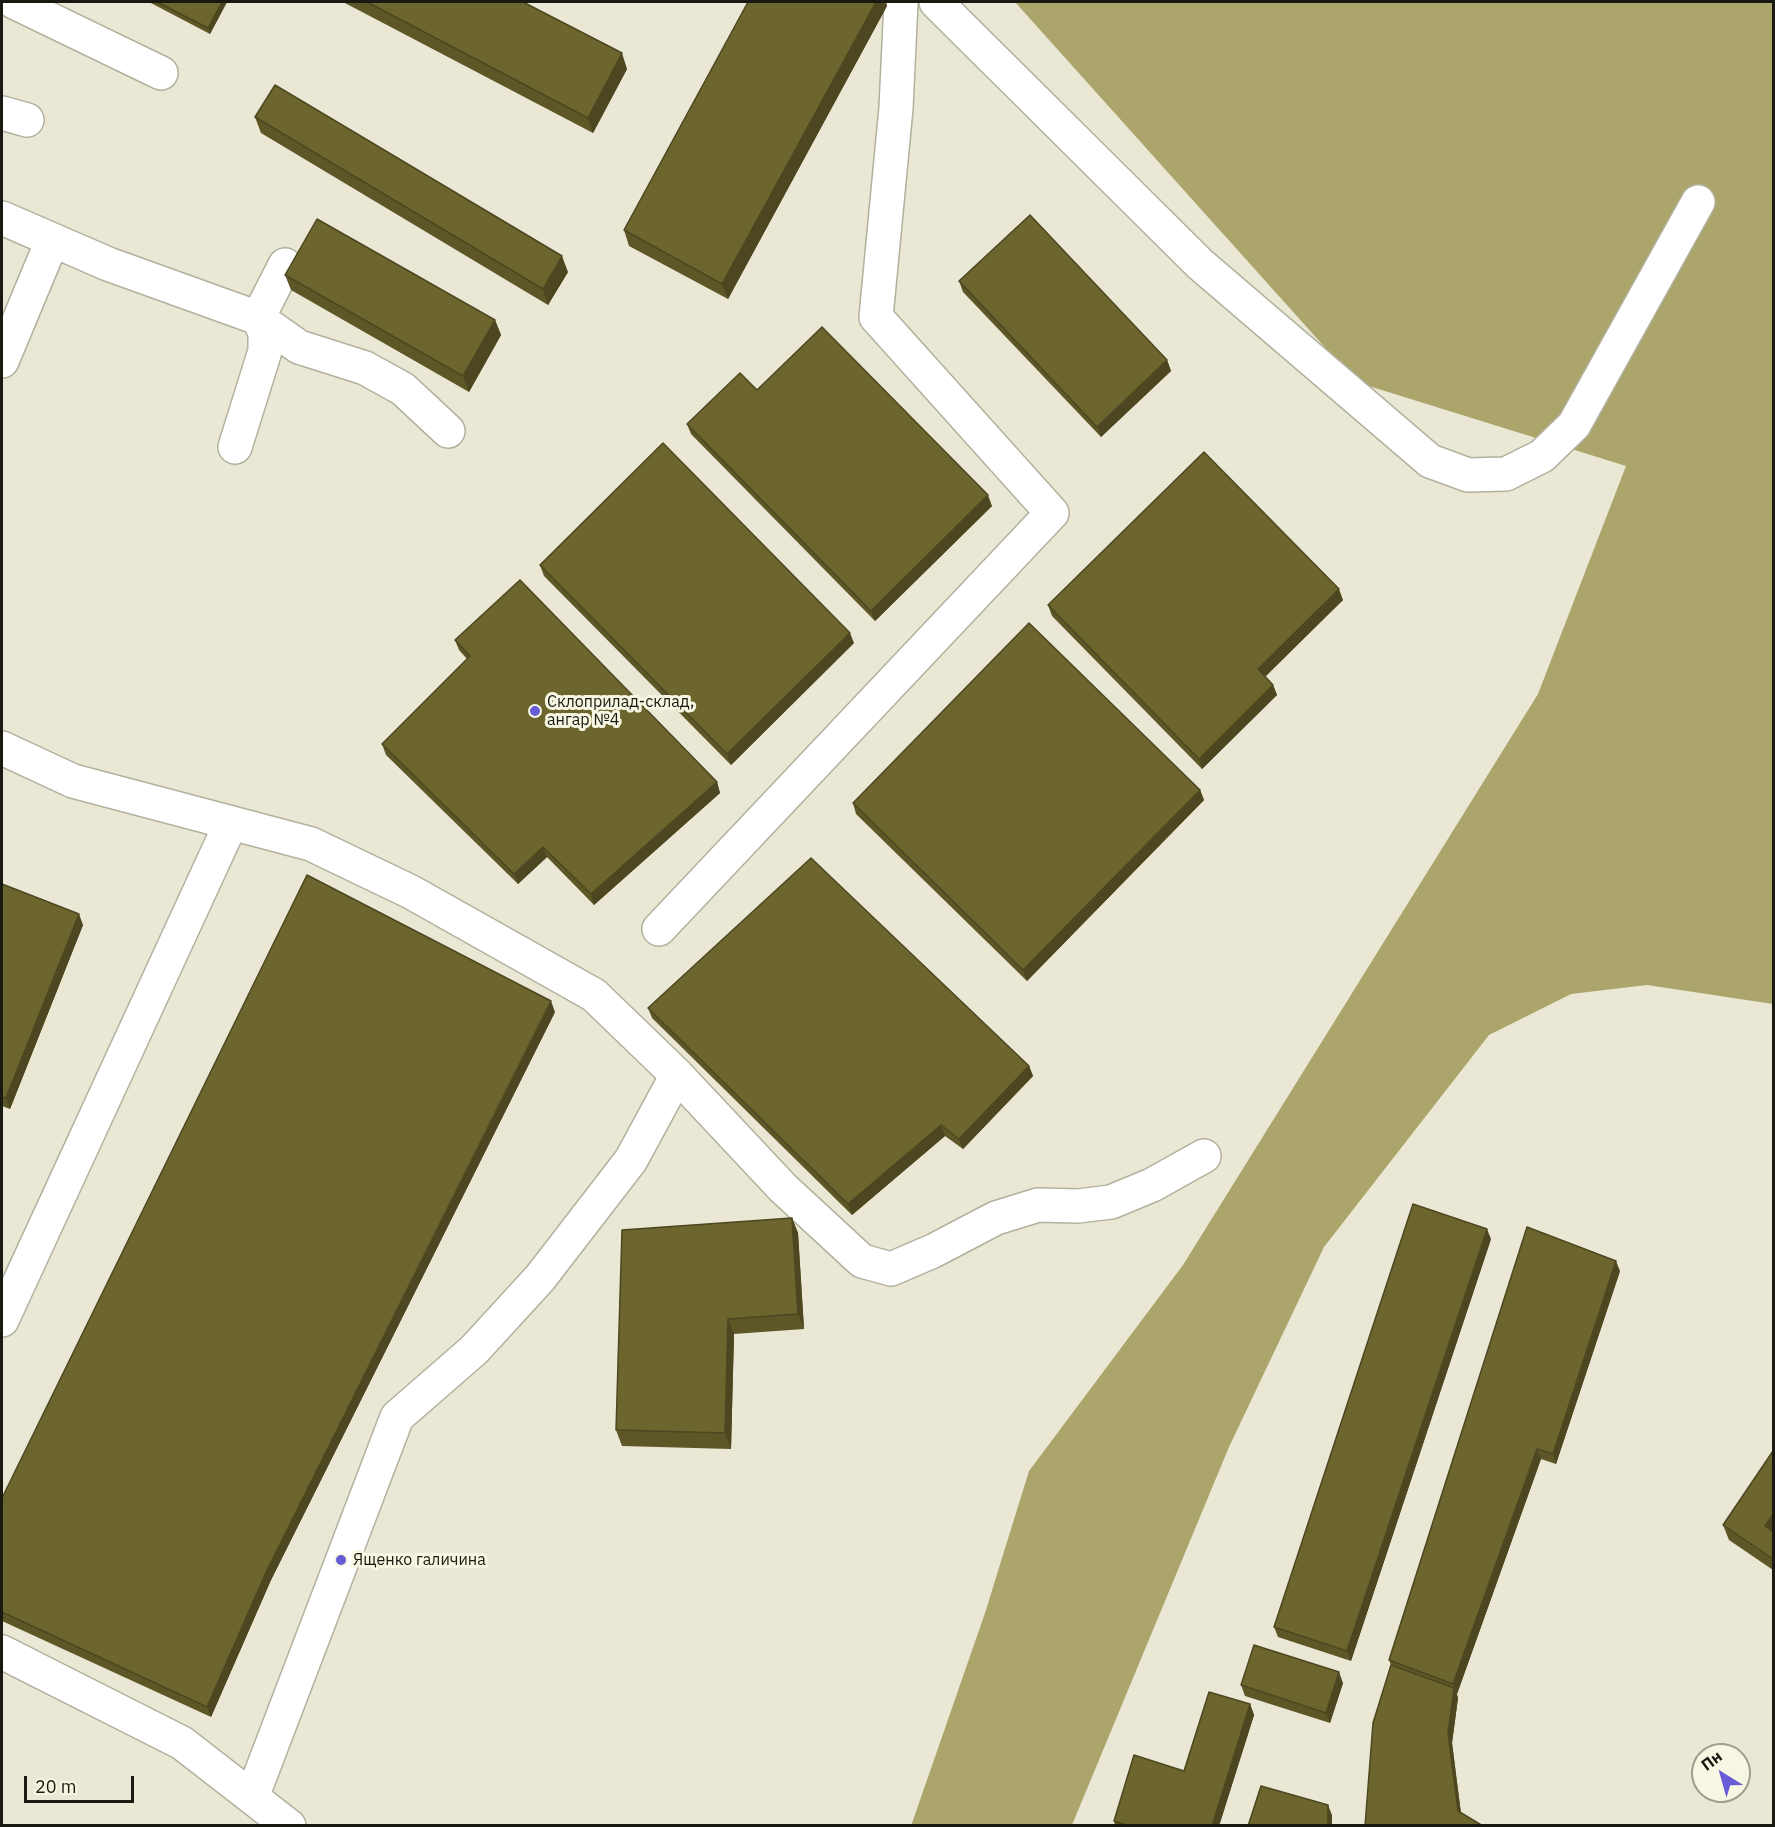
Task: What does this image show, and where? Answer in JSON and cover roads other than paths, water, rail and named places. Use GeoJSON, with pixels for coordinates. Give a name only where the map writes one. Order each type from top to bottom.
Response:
{"type":"FeatureCollection","features":[{"type":"Feature","properties":{"kind":"lane"},"geometry":{"type":"LineString","coordinates":[[14,2],[161,73]]}},
{"type":"Feature","properties":{"kind":"lane"},"geometry":{"type":"LineString","coordinates":[[659,929],[1052,513],[876,316],[896,108],[901,2]]}},
{"type":"Feature","properties":{"kind":"lane"},"geometry":{"type":"LineString","coordinates":[[936,2],[1200,264],[1430,461],[1468,475],[1506,474],[1542,456],[1574,425],[1698,202]]}},
{"type":"Feature","properties":{"kind":"lane"},"geometry":{"type":"LineString","coordinates":[[2,218],[108,264],[258,318],[299,347],[365,369],[403,389],[448,431]]}},
{"type":"Feature","properties":{"kind":"lane"},"geometry":{"type":"LineString","coordinates":[[2,362],[52,241]]}},
{"type":"Feature","properties":{"kind":"lane"},"geometry":{"type":"LineString","coordinates":[[258,318],[285,265]]}},
{"type":"Feature","properties":{"kind":"lane"},"geometry":{"type":"LineString","coordinates":[[235,447],[265,351],[266,332],[258,318]]}},
{"type":"Feature","properties":{"kind":"lane"},"geometry":{"type":"LineString","coordinates":[[2,748],[73,781],[311,844],[411,892],[594,995],[677,1074],[783,1188],[862,1261],[891,1269],[933,1251],[996,1218],[1038,1205],[1078,1206],[1111,1202],[1152,1185],[1204,1156]]}},
{"type":"Feature","properties":{"kind":"lane"},"geometry":{"type":"LineString","coordinates":[[2,1320],[231,824]]}},
{"type":"Feature","properties":{"kind":"lane"},"geometry":{"type":"LineString","coordinates":[[252,1797],[397,1417],[474,1350],[540,1278],[631,1160],[677,1074]]}},
{"type":"Feature","properties":{"kind":"lane"},"geometry":{"type":"LineString","coordinates":[[2,1652],[182,1743],[289,1826]]}},
{"type":"Feature","properties":{"kind":"place","name":"Склоприлад-склад, ангар №4"},"geometry":{"type":"Point","coordinates":[535,711]}},
{"type":"Feature","properties":{"kind":"place","name":"Ященко галичина"},"geometry":{"type":"Point","coordinates":[341,1560]}}]}
